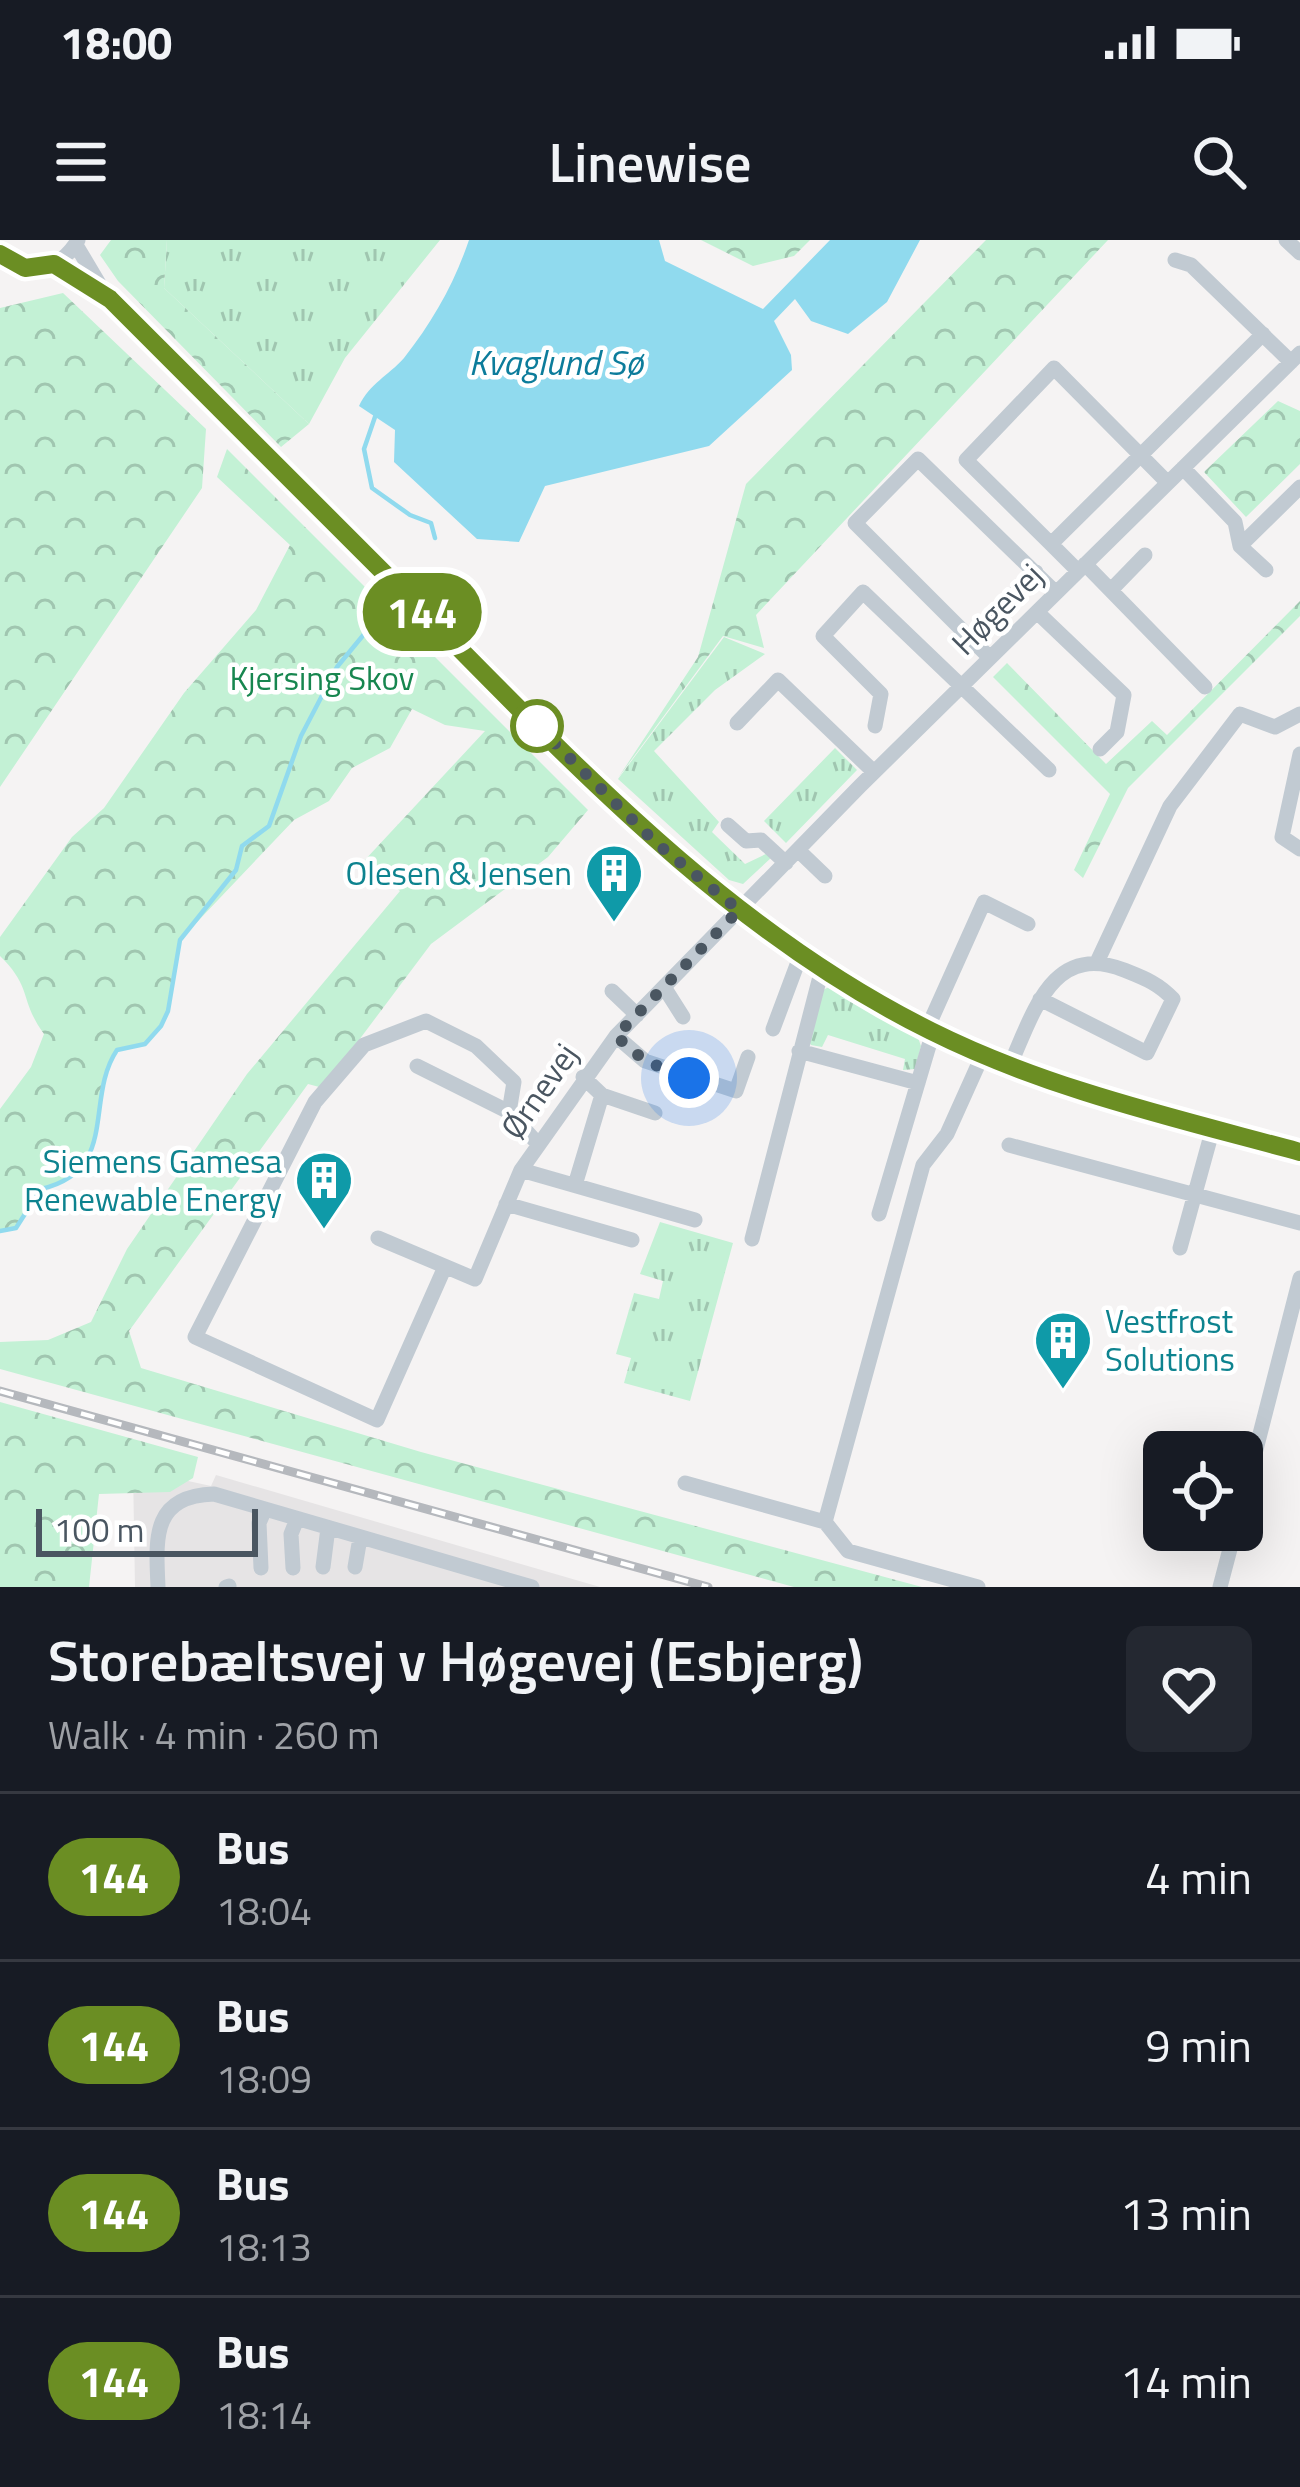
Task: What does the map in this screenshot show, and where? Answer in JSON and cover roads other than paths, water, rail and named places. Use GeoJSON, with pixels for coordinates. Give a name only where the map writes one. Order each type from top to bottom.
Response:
{"type":"FeatureCollection","features":[{"type":"Feature","properties":{"kind":"street"},"geometry":{"type":"LineString","coordinates":[[1286,240],[1300,254]]}},
{"type":"Feature","properties":{"kind":"street"},"geometry":{"type":"LineString","coordinates":[[4,262],[40,268],[54,264],[77,243],[110,299]]}},
{"type":"Feature","properties":{"kind":"street"},"geometry":{"type":"LineString","coordinates":[[1175,260],[1191,265],[1295,358]]}},
{"type":"Feature","properties":{"kind":"street"},"geometry":{"type":"LineString","coordinates":[[54,264],[110,299],[656,843],[739,910],[823,969],[930,1031],[983,1054],[1300,1152]]}},
{"type":"Feature","properties":{"kind":"street"},"geometry":{"type":"LineString","coordinates":[[1051,544],[1263,334]]}},
{"type":"Feature","properties":{"kind":"street","name":"Høgevej"},"geometry":{"type":"LineString","coordinates":[[739,910],[1295,358]]}},
{"type":"Feature","properties":{"kind":"street"},"geometry":{"type":"LineString","coordinates":[[1168,483],[1054,368],[966,460],[1051,544],[1111,590],[1205,687]]}},
{"type":"Feature","properties":{"kind":"street"},"geometry":{"type":"LineString","coordinates":[[990,658],[855,523],[918,459],[1056,593]]}},
{"type":"Feature","properties":{"kind":"street"},"geometry":{"type":"LineString","coordinates":[[1183,468],[1235,522],[1240,546],[1267,570]]}},
{"type":"Feature","properties":{"kind":"street"},"geometry":{"type":"LineString","coordinates":[[1240,546],[1300,487]]}},
{"type":"Feature","properties":{"kind":"street"},"geometry":{"type":"LineString","coordinates":[[1111,590],[1145,555]]}},
{"type":"Feature","properties":{"kind":"street"},"geometry":{"type":"LineString","coordinates":[[970,638],[1036,572]]}},
{"type":"Feature","properties":{"kind":"street"},"geometry":{"type":"LineString","coordinates":[[875,726],[881,694],[823,636],[863,592],[1049,770]]}},
{"type":"Feature","properties":{"kind":"street"},"geometry":{"type":"LineString","coordinates":[[1037,612],[1124,695],[1118,732],[1100,749]]}},
{"type":"Feature","properties":{"kind":"street"},"geometry":{"type":"LineString","coordinates":[[737,724],[778,680],[874,772]]}},
{"type":"Feature","properties":{"kind":"street"},"geometry":{"type":"LineString","coordinates":[[1098,960],[1170,806],[1240,714],[1275,728],[1299,718]]}},
{"type":"Feature","properties":{"kind":"street"},"geometry":{"type":"LineString","coordinates":[[1300,754],[1282,837],[1300,849]]}},
{"type":"Feature","properties":{"kind":"street"},"geometry":{"type":"LineString","coordinates":[[728,825],[746,841],[761,840],[786,863]]}},
{"type":"Feature","properties":{"kind":"street"},"geometry":{"type":"LineString","coordinates":[[800,850],[825,876]]}},
{"type":"Feature","properties":{"kind":"street"},"geometry":{"type":"LineString","coordinates":[[879,1214],[930,1031],[984,902],[1028,924]]}},
{"type":"Feature","properties":{"kind":"street","name":"Ørnevej"},"geometry":{"type":"LineString","coordinates":[[444,1270],[475,1279],[521,1170],[583,1077],[616,1036],[739,910]]}},
{"type":"Feature","properties":{"kind":"street"},"geometry":{"type":"LineString","coordinates":[[772,1029],[801,954]]}},
{"type":"Feature","properties":{"kind":"street"},"geometry":{"type":"LineString","coordinates":[[1010,1065],[1040,998],[1067,968],[1098,960],[1158,983],[1173,999],[1147,1053],[1040,998]]}},
{"type":"Feature","properties":{"kind":"street"},"geometry":{"type":"LineString","coordinates":[[752,1239],[823,969]]}},
{"type":"Feature","properties":{"kind":"street"},"geometry":{"type":"LineString","coordinates":[[664,987],[683,1017]]}},
{"type":"Feature","properties":{"kind":"street"},"geometry":{"type":"LineString","coordinates":[[612,991],[637,1015]]}},
{"type":"Feature","properties":{"kind":"street"},"geometry":{"type":"LineString","coordinates":[[378,1238],[444,1270],[377,1420],[195,1337],[315,1102],[364,1045],[425,1021],[476,1046],[514,1082],[509,1112]]}},
{"type":"Feature","properties":{"kind":"street"},"geometry":{"type":"LineString","coordinates":[[616,1036],[645,1061],[736,1091],[748,1057]]}},
{"type":"Feature","properties":{"kind":"street"},"geometry":{"type":"LineString","coordinates":[[799,1051],[918,1083]]}},
{"type":"Feature","properties":{"kind":"street"},"geometry":{"type":"LineString","coordinates":[[825,1522],[923,1165],[947,1133],[983,1054]]}},
{"type":"Feature","properties":{"kind":"street"},"geometry":{"type":"LineString","coordinates":[[417,1066],[509,1112],[538,1144]]}},
{"type":"Feature","properties":{"kind":"street"},"geometry":{"type":"LineString","coordinates":[[583,1077],[602,1095],[655,1113]]}},
{"type":"Feature","properties":{"kind":"street"},"geometry":{"type":"LineString","coordinates":[[575,1185],[602,1095]]}},
{"type":"Feature","properties":{"kind":"street"},"geometry":{"type":"LineString","coordinates":[[1180,1248],[1213,1128]]}},
{"type":"Feature","properties":{"kind":"street"},"geometry":{"type":"LineString","coordinates":[[1009,1145],[1300,1223]]}},
{"type":"Feature","properties":{"kind":"street"},"geometry":{"type":"LineString","coordinates":[[521,1170],[695,1220]]}},
{"type":"Feature","properties":{"kind":"street"},"geometry":{"type":"LineString","coordinates":[[506,1204],[632,1240]]}},
{"type":"Feature","properties":{"kind":"street"},"geometry":{"type":"LineString","coordinates":[[1261,1431],[1300,1278]]}},
{"type":"Feature","properties":{"kind":"street"},"geometry":{"type":"LineString","coordinates":[[685,1483],[825,1522],[848,1551],[978,1587]]}},
{"type":"Feature","properties":{"kind":"street"},"geometry":{"type":"LineString","coordinates":[[158,1587],[158,1529],[168,1510],[193,1495],[214,1494],[532,1587]]}},
{"type":"Feature","properties":{"kind":"street"},"geometry":{"type":"LineString","coordinates":[[261,1568],[259,1522],[265,1509]]}},
{"type":"Feature","properties":{"kind":"street"},"geometry":{"type":"LineString","coordinates":[[293,1568],[291,1534],[297,1519]]}},
{"type":"Feature","properties":{"kind":"street"},"geometry":{"type":"LineString","coordinates":[[323,1568],[328,1528]]}},
{"type":"Feature","properties":{"kind":"street"},"geometry":{"type":"LineString","coordinates":[[355,1567],[360,1538]]}},
{"type":"Feature","properties":{"kind":"street"},"geometry":{"type":"LineString","coordinates":[[1220,1587],[1229,1551]]}},
{"type":"Feature","properties":{"kind":"water","name":"Kvaglund Sø"},"geometry":{"type":"Polygon","coordinates":[[[469,240],[659,240],[665,261],[763,309],[830,240],[920,240],[887,302],[848,334],[811,321],[795,299],[774,321],[791,355],[792,370],[709,446],[545,486],[519,542],[477,539],[394,462],[395,430],[359,406],[424,330],[469,240]]]}},
{"type":"Feature","properties":{"kind":"waterway"},"geometry":{"type":"LineString","coordinates":[[376,414],[364,449],[372,488],[410,515],[431,523],[435,538]]}},
{"type":"Feature","properties":{"kind":"waterway"},"geometry":{"type":"LineString","coordinates":[[0,1231],[16,1228],[41,1189],[66,1180],[82,1167],[91,1150],[102,1090],[117,1050],[145,1044],[161,1026],[180,940],[236,870],[242,846],[269,826],[301,736],[337,667],[365,633]]}},
{"type":"Feature","properties":{"kind":"railway"},"geometry":{"type":"LineString","coordinates":[[0,1391],[708,1587]]}},
{"type":"Feature","properties":{"kind":"place","name":"Olesen & Jensen"},"geometry":{"type":"Point","coordinates":[614,924]}},
{"type":"Feature","properties":{"kind":"place","name":"Siemens Gamesa Renewable Energy"},"geometry":{"type":"Point","coordinates":[324,1231]}},
{"type":"Feature","properties":{"kind":"place","name":"Vestfrost Solutions"},"geometry":{"type":"Point","coordinates":[1063,1391]}},
{"type":"Feature","properties":{"kind":"park label","name":"Kjersing Skov"},"geometry":{"type":"Point","coordinates":[322,678]}}]}
